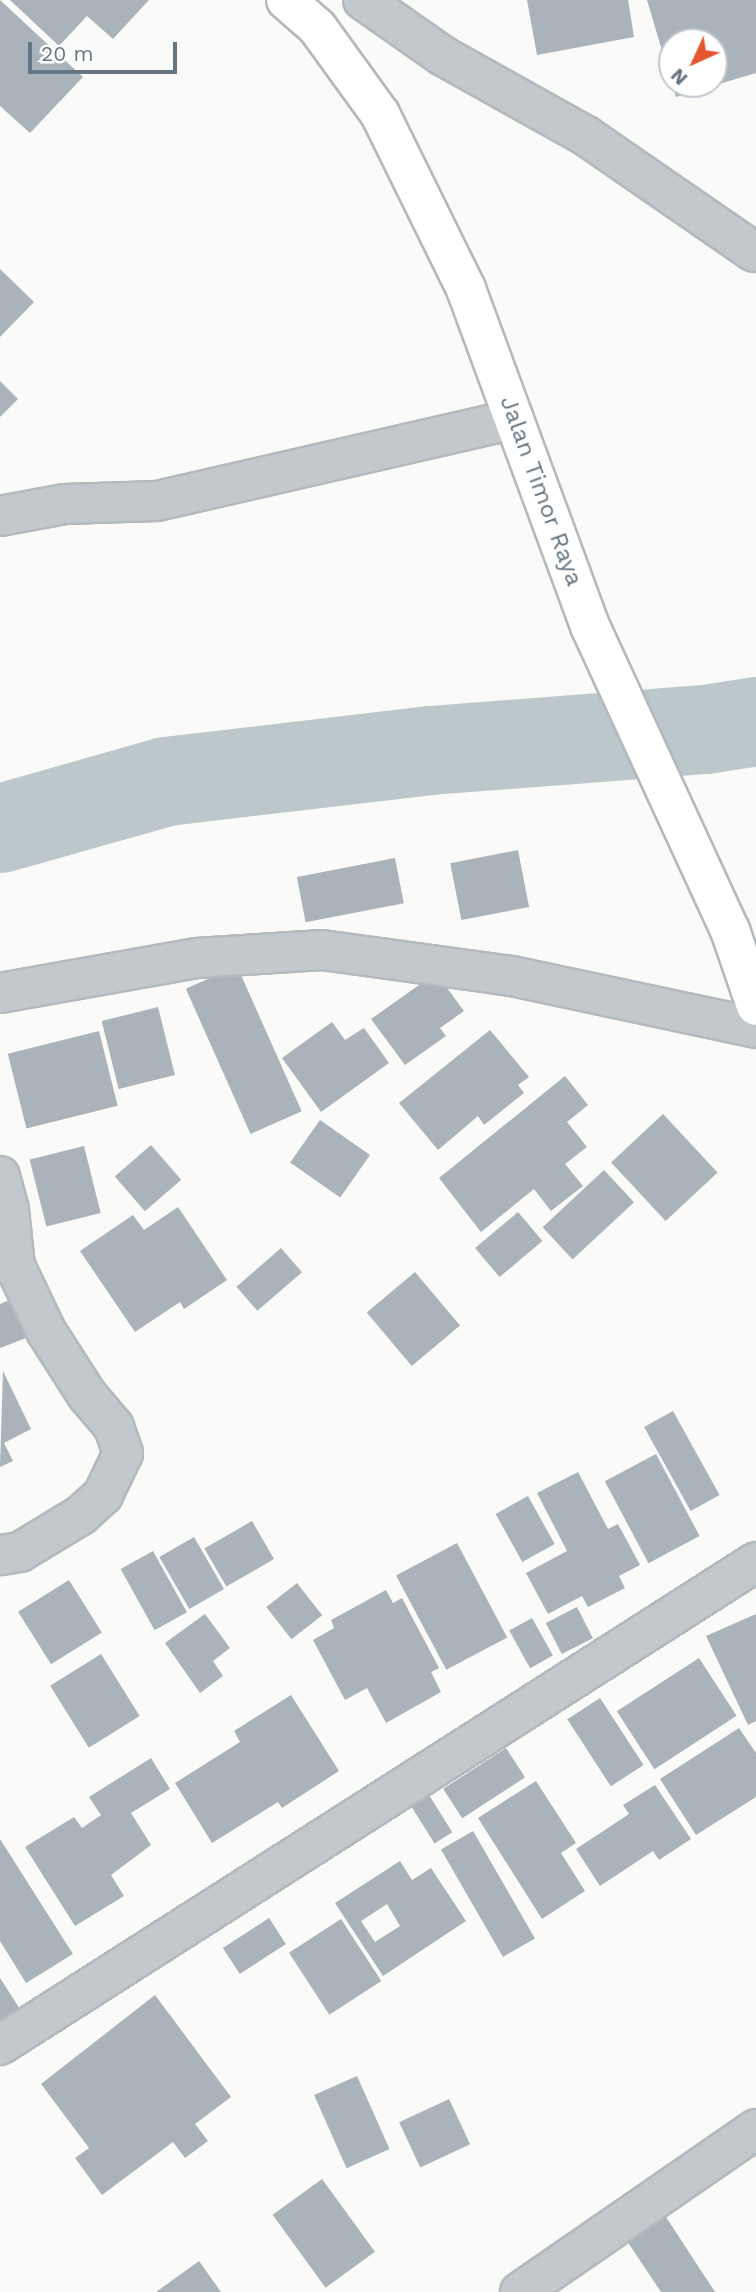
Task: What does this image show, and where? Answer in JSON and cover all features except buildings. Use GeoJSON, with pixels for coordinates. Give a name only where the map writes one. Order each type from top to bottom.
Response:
{"type":"FeatureCollection","features":[{"type":"Feature","properties":{"kind":"highway","name":"Jalan Timor Raya"},"geometry":{"type":"LineString","coordinates":[[298,4],[380,114],[466,289],[590,626],[730,930],[756,1006]]}},
{"type":"Feature","properties":{"kind":"street"},"geometry":{"type":"LineString","coordinates":[[363,0],[443,56],[586,136],[754,252]]}},
{"type":"Feature","properties":{"kind":"street"},"geometry":{"type":"LineString","coordinates":[[0,516],[65,504],[157,501],[514,419]]}},
{"type":"Feature","properties":{"kind":"street"},"geometry":{"type":"LineString","coordinates":[[0,993],[197,958],[322,950],[512,976],[756,1028]]}},
{"type":"Feature","properties":{"kind":"street"},"geometry":{"type":"LineString","coordinates":[[0,1176],[9,1210],[15,1266],[46,1331],[87,1395],[114,1427],[123,1453],[103,1495],[81,1515],[20,1552],[0,1555]]}},
{"type":"Feature","properties":{"kind":"street"},"geometry":{"type":"LineString","coordinates":[[0,2045],[756,1562]]}},
{"type":"Feature","properties":{"kind":"street"},"geometry":{"type":"LineString","coordinates":[[520,2292],[756,2129]]}},
{"type":"Feature","properties":{"kind":"waterway"},"geometry":{"type":"LineString","coordinates":[[0,828],[166,781],[430,750],[705,729],[756,721]]}}]}
